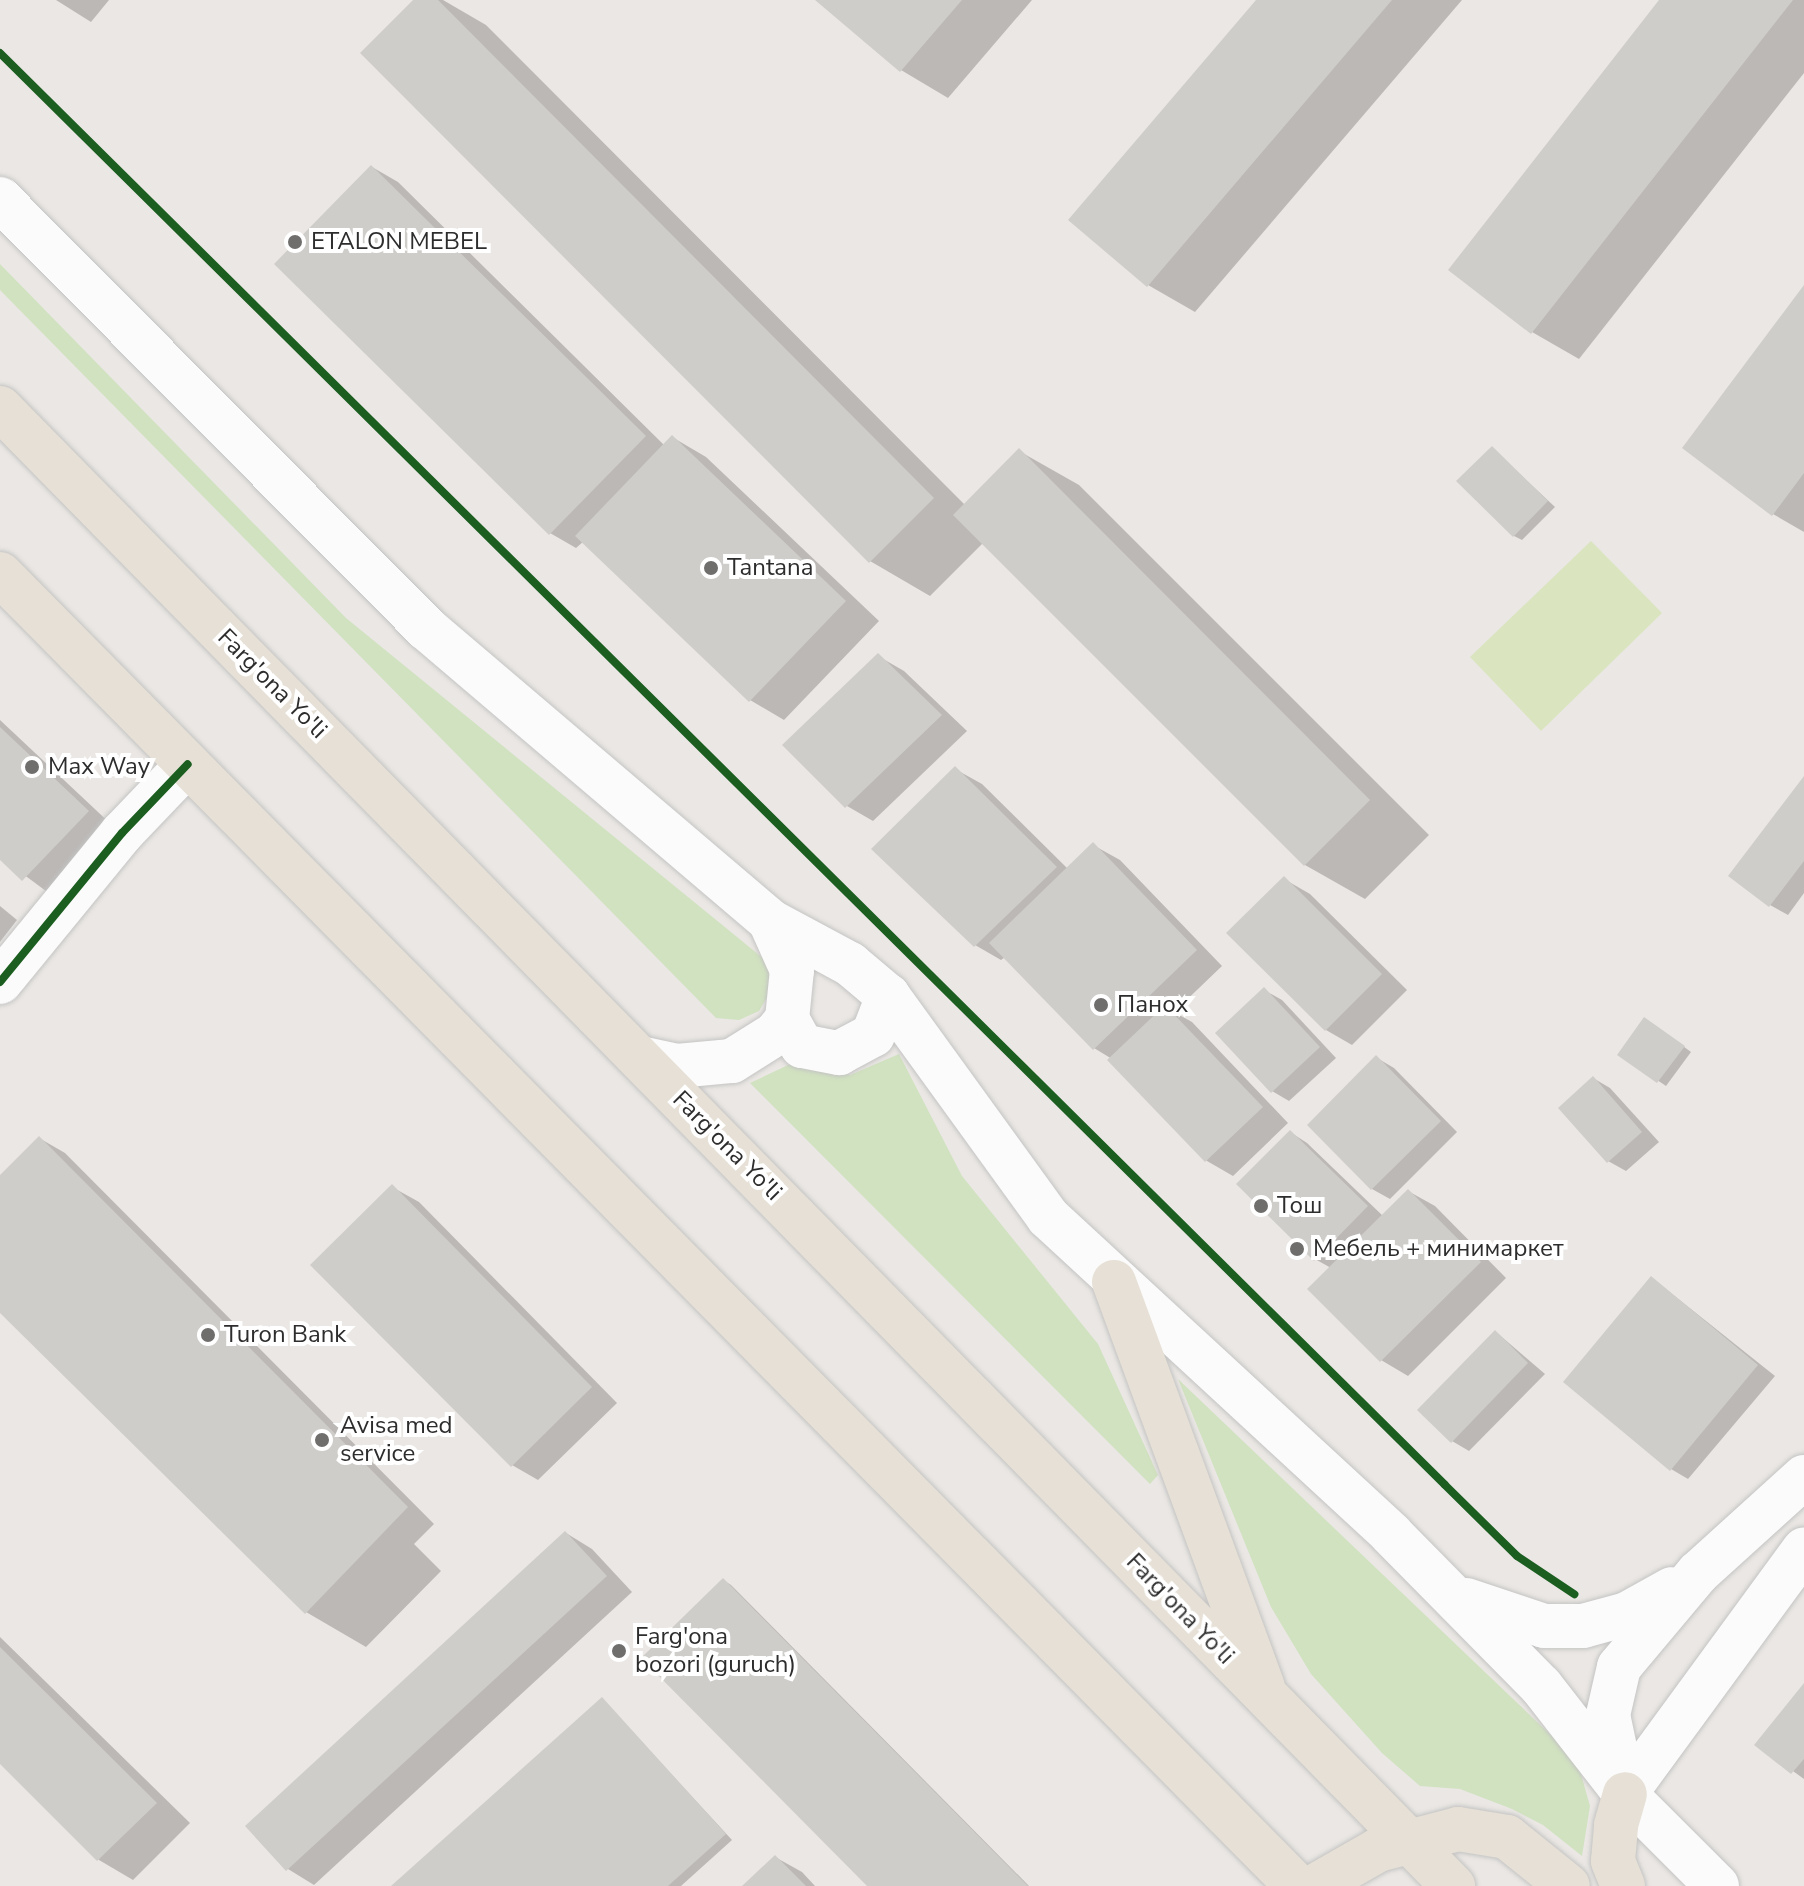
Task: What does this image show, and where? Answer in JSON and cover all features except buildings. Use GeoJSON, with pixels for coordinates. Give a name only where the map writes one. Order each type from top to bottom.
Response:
{"type":"FeatureCollection","features":[{"type":"Feature","properties":{"kind":"main road"},"geometry":{"type":"LineString","coordinates":[[0,199],[426,628],[770,921],[850,964],[888,996],[1048,1217],[1446,1590],[1567,1714],[1625,1794],[1717,1886]]}},
{"type":"Feature","properties":{"kind":"main road","name":"Farg'ona Yo'li"},"geometry":{"type":"LineString","coordinates":[[0,408],[1453,1886]]}},
{"type":"Feature","properties":{"kind":"main road"},"geometry":{"type":"LineString","coordinates":[[0,574],[1297,1886]]}},
{"type":"Feature","properties":{"kind":"main road"},"geometry":{"type":"LineString","coordinates":[[0,982],[122,833],[188,764]]}},
{"type":"Feature","properties":{"kind":"main road"},"geometry":{"type":"LineString","coordinates":[[770,921],[792,970],[787,1019],[802,1046],[839,1053],[873,1035],[888,996]]}},
{"type":"Feature","properties":{"kind":"main road"},"geometry":{"type":"LineString","coordinates":[[640,1058],[677,1066],[732,1061],[757,1050],[787,1019]]}},
{"type":"Feature","properties":{"kind":"main road"},"geometry":{"type":"LineString","coordinates":[[1114,1282],[1268,1699]]}},
{"type":"Feature","properties":{"kind":"main road"},"geometry":{"type":"LineString","coordinates":[[1625,1794],[1608,1715],[1619,1667],[1698,1573],[1804,1477]]}},
{"type":"Feature","properties":{"kind":"main road"},"geometry":{"type":"LineString","coordinates":[[1623,1886],[1613,1861],[1616,1825],[1625,1794],[1804,1549]]}},
{"type":"Feature","properties":{"kind":"main road"},"geometry":{"type":"LineString","coordinates":[[1446,1590],[1504,1617],[1544,1626],[1583,1626],[1627,1614],[1698,1573]]}},
{"type":"Feature","properties":{"kind":"main road"},"geometry":{"type":"LineString","coordinates":[[1315,1886],[1353,1862],[1406,1840],[1458,1829],[1494,1832],[1521,1846],[1568,1886]]}},
{"type":"Feature","properties":{"kind":"green space"},"geometry":{"type":"Polygon","coordinates":[[[0,264],[346,618],[770,964],[771,991],[759,1011],[739,1020],[716,1018],[0,290],[0,264]]]}},
{"type":"Feature","properties":{"kind":"green space"},"geometry":{"type":"Polygon","coordinates":[[[1591,541],[1662,613],[1541,731],[1470,657],[1591,541]]]}},
{"type":"Feature","properties":{"kind":"green space"},"geometry":{"type":"Polygon","coordinates":[[[899,1054],[962,1176],[1098,1344],[1158,1475],[1150,1484],[750,1083],[801,1059],[850,1075],[899,1054]]]}},
{"type":"Feature","properties":{"kind":"green space"},"geometry":{"type":"Polygon","coordinates":[[[1178,1379],[1577,1760],[1590,1806],[1582,1856],[1543,1825],[1512,1809],[1460,1789],[1420,1786],[1382,1753],[1311,1674],[1271,1607],[1178,1379]]]}},
{"type":"Feature","properties":{"kind":"cycle path"},"geometry":{"type":"LineString","coordinates":[[0,53],[1517,1556],[1574,1594]]}},
{"type":"Feature","properties":{"kind":"cycle path"},"geometry":{"type":"LineString","coordinates":[[0,982],[122,833],[188,764]]}},
{"type":"Feature","properties":{"kind":"place","name":"ETALON MEBEL"},"geometry":{"type":"Point","coordinates":[295,242]}},
{"type":"Feature","properties":{"kind":"place","name":"Tantana"},"geometry":{"type":"Point","coordinates":[711,568]}},
{"type":"Feature","properties":{"kind":"place","name":"Max Way"},"geometry":{"type":"Point","coordinates":[32,767]}},
{"type":"Feature","properties":{"kind":"place","name":"Панох"},"geometry":{"type":"Point","coordinates":[1101,1005]}},
{"type":"Feature","properties":{"kind":"place","name":"Тош"},"geometry":{"type":"Point","coordinates":[1261,1206]}},
{"type":"Feature","properties":{"kind":"place","name":"Мебель + минимаркет"},"geometry":{"type":"Point","coordinates":[1297,1249]}},
{"type":"Feature","properties":{"kind":"place","name":"Turon Bank"},"geometry":{"type":"Point","coordinates":[208,1335]}},
{"type":"Feature","properties":{"kind":"place","name":"Avisa med service"},"geometry":{"type":"Point","coordinates":[322,1440]}},
{"type":"Feature","properties":{"kind":"place","name":"Farg'ona bozori (guruch)"},"geometry":{"type":"Point","coordinates":[619,1651]}}]}
